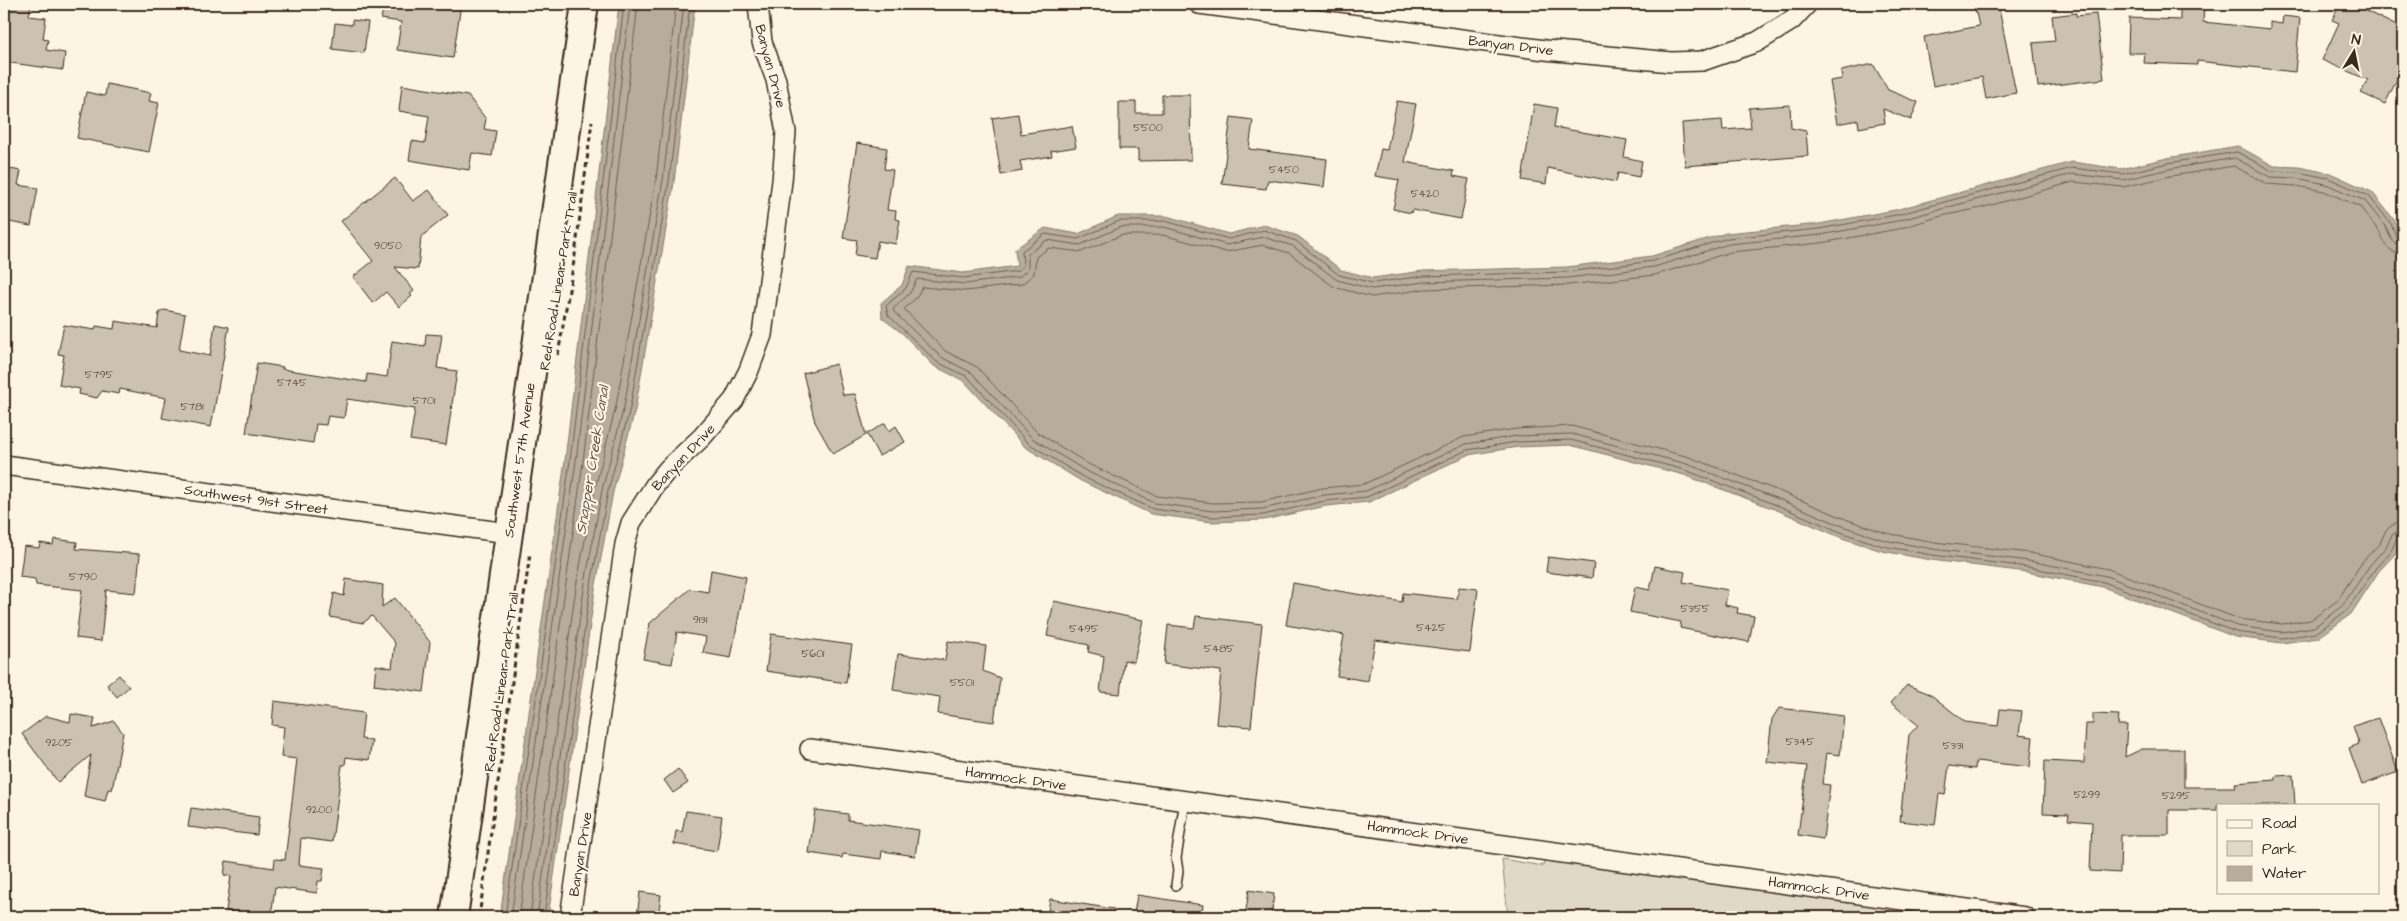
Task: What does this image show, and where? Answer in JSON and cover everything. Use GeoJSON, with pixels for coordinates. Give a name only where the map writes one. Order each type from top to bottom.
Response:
{"type":"FeatureCollection","features":[{"type":"Feature","properties":{"kind":"main road","name":"Southwest 57th Avenue"},"geometry":{"type":"LineString","coordinates":[[454,917],[585,4]]}},
{"type":"Feature","properties":{"kind":"street","name":"Banyan Drive"},"geometry":{"type":"LineString","coordinates":[[570,917],[625,544],[631,523],[646,497],[668,468],[702,437],[734,400],[756,354],[764,327],[786,132],[776,80],[762,42],[758,4]]}},
{"type":"Feature","properties":{"kind":"street","name":"Banyan Drive"},"geometry":{"type":"LineString","coordinates":[[1199,4],[1545,50],[1671,62],[1702,61],[1757,42],[1791,21],[1807,4]]}},
{"type":"Feature","properties":{"kind":"street","name":"Southwest 91st Street"},"geometry":{"type":"LineString","coordinates":[[4,465],[508,532]]}},
{"type":"Feature","properties":{"kind":"street","name":"Hammock Drive"},"geometry":{"type":"LineString","coordinates":[[810,748],[2025,917]]}},
{"type":"Feature","properties":{"kind":"lane"},"geometry":{"type":"LineString","coordinates":[[1176,885],[1178,871],[1176,858],[1184,801]]}},
{"type":"Feature","properties":{"kind":"path","name":"Red Road Linear Park Trail"},"geometry":{"type":"LineString","coordinates":[[557,363],[575,255],[592,118]]}},
{"type":"Feature","properties":{"kind":"path","name":"Red Road Linear Park Trail"},"geometry":{"type":"LineString","coordinates":[[479,917],[531,547]]}},
{"type":"Feature","properties":{"kind":"green space"},"geometry":{"type":"Polygon","coordinates":[[[1545,856],[1955,917],[1508,917],[1502,859],[1543,866],[1545,856]]]}},
{"type":"Feature","properties":{"kind":"water","name":"Snapper Creek Canal"},"geometry":{"type":"Polygon","coordinates":[[[619,4],[695,4],[674,182],[635,410],[613,492],[595,590],[548,917],[500,917],[565,460],[619,4]]]}},
{"type":"Feature","properties":{"kind":"water"},"geometry":{"type":"Polygon","coordinates":[[[2238,146],[2274,166],[2298,167],[2330,173],[2372,192],[2395,221],[2403,240],[2403,537],[2396,553],[2379,571],[2351,614],[2318,638],[2282,643],[2235,637],[2103,587],[2027,572],[1931,560],[1882,551],[1842,538],[1777,510],[1684,475],[1570,445],[1518,447],[1468,455],[1369,502],[1326,506],[1264,520],[1212,522],[1151,514],[1081,481],[1025,447],[964,381],[934,366],[902,333],[882,318],[881,303],[902,285],[909,266],[963,273],[1017,266],[1015,249],[1045,228],[1078,234],[1118,216],[1166,216],[1229,234],[1264,225],[1298,236],[1341,270],[1373,278],[1423,271],[1567,267],[1652,256],[1726,233],[1819,224],[1895,210],[2072,162],[2121,169],[2167,158],[2238,146]]]}},
{"type":"Feature","properties":{"kind":"building"},"geometry":{"type":"Polygon","coordinates":[[[4,4],[31,4],[29,16],[46,18],[43,39],[48,40],[46,50],[65,53],[63,70],[4,62],[4,4]]]}},
{"type":"Feature","properties":{"kind":"building"},"geometry":{"type":"Polygon","coordinates":[[[384,4],[461,4],[453,58],[397,50],[401,22],[381,19],[384,4]]]}},
{"type":"Feature","properties":{"kind":"building"},"geometry":{"type":"Polygon","coordinates":[[[1974,4],[1998,4],[2016,93],[1986,99],[1982,77],[1933,86],[1924,37],[1979,26],[1974,4]]]}},
{"type":"Feature","properties":{"kind":"building"},"geometry":{"type":"Polygon","coordinates":[[[2180,4],[2204,4],[2203,22],[2270,29],[2270,22],[2282,24],[2283,16],[2300,18],[2295,72],[2197,61],[2197,65],[2144,63],[2145,53],[2128,53],[2129,18],[2180,20],[2180,4]]]}},
{"type":"Feature","properties":{"kind":"building"},"geometry":{"type":"Polygon","coordinates":[[[2340,4],[2366,4],[2364,10],[2403,29],[2403,67],[2385,104],[2361,93],[2368,80],[2322,60],[2339,23],[2332,20],[2340,4]]]}},
{"type":"Feature","properties":{"kind":"building"},"geometry":{"type":"Polygon","coordinates":[[[2076,13],[2076,16],[2096,14],[2104,79],[2038,87],[2033,43],[2055,41],[2052,16],[2076,13]]]}},
{"type":"Feature","properties":{"kind":"building"},"geometry":{"type":"Polygon","coordinates":[[[352,20],[368,22],[364,53],[332,49],[335,23],[352,25],[352,20]]]}},
{"type":"Feature","properties":{"kind":"building"},"geometry":{"type":"Polygon","coordinates":[[[1873,64],[1888,90],[1918,102],[1911,120],[1883,109],[1885,123],[1859,128],[1858,120],[1837,124],[1830,81],[1842,79],[1841,71],[1873,64]]]}},
{"type":"Feature","properties":{"kind":"building"},"geometry":{"type":"Polygon","coordinates":[[[107,84],[151,93],[149,101],[159,103],[149,152],[77,138],[86,92],[105,96],[107,84]]]}},
{"type":"Feature","properties":{"kind":"building"},"geometry":{"type":"Polygon","coordinates":[[[402,85],[468,96],[486,119],[484,129],[496,131],[492,156],[472,153],[469,170],[409,160],[412,141],[425,143],[429,116],[399,111],[402,85]]]}},
{"type":"Feature","properties":{"kind":"building"},"geometry":{"type":"Polygon","coordinates":[[[1162,95],[1190,95],[1191,160],[1138,161],[1138,149],[1119,149],[1119,102],[1136,102],[1136,113],[1162,113],[1162,95]]]}},
{"type":"Feature","properties":{"kind":"building"},"geometry":{"type":"Polygon","coordinates":[[[1397,101],[1416,104],[1405,162],[1454,171],[1453,176],[1469,179],[1461,219],[1412,210],[1411,213],[1393,209],[1399,180],[1375,176],[1381,149],[1387,150],[1397,101]]]}},
{"type":"Feature","properties":{"kind":"building"},"geometry":{"type":"Polygon","coordinates":[[[1534,104],[1557,108],[1554,127],[1627,140],[1624,157],[1642,161],[1639,177],[1618,173],[1616,182],[1548,168],[1546,184],[1522,180],[1534,104]]]}},
{"type":"Feature","properties":{"kind":"building"},"geometry":{"type":"Polygon","coordinates":[[[1790,105],[1791,128],[1806,131],[1808,156],[1685,166],[1682,123],[1722,120],[1723,130],[1751,128],[1749,108],[1790,105]]]}},
{"type":"Feature","properties":{"kind":"building"},"geometry":{"type":"Polygon","coordinates":[[[1018,114],[1021,134],[1072,126],[1076,147],[1051,151],[1052,156],[1020,161],[1022,171],[1001,175],[992,118],[1018,114]]]}},
{"type":"Feature","properties":{"kind":"building"},"geometry":{"type":"Polygon","coordinates":[[[1231,117],[1253,120],[1249,149],[1327,159],[1324,187],[1268,180],[1266,189],[1222,184],[1231,117]]]}},
{"type":"Feature","properties":{"kind":"building"},"geometry":{"type":"Polygon","coordinates":[[[857,143],[887,148],[884,169],[893,170],[887,210],[896,211],[895,219],[900,220],[896,244],[878,241],[875,258],[855,255],[857,240],[843,238],[857,143]]]}},
{"type":"Feature","properties":{"kind":"building"},"geometry":{"type":"Polygon","coordinates":[[[4,168],[21,171],[18,185],[38,188],[31,226],[4,221],[4,168]]]}},
{"type":"Feature","properties":{"kind":"building"},"geometry":{"type":"Polygon","coordinates":[[[395,178],[413,201],[429,190],[448,215],[421,237],[418,269],[395,267],[414,291],[410,294],[412,296],[399,307],[386,292],[373,303],[353,277],[373,261],[341,221],[395,178]]]}},
{"type":"Feature","properties":{"kind":"building"},"geometry":{"type":"Polygon","coordinates":[[[164,310],[185,314],[179,350],[210,356],[215,324],[229,327],[211,427],[162,418],[166,398],[120,389],[119,394],[102,391],[97,398],[79,394],[80,389],[59,385],[64,355],[58,354],[64,325],[95,330],[96,326],[114,329],[115,321],[157,328],[159,313],[164,310]]]}},
{"type":"Feature","properties":{"kind":"building"},"geometry":{"type":"Polygon","coordinates":[[[426,334],[442,335],[437,368],[457,371],[446,445],[410,440],[415,409],[347,399],[344,418],[328,416],[326,425],[316,424],[313,443],[246,433],[257,363],[283,367],[282,369],[366,382],[367,374],[387,377],[392,341],[425,346],[426,334]]]}},
{"type":"Feature","properties":{"kind":"building"},"geometry":{"type":"Polygon","coordinates":[[[836,364],[843,395],[855,394],[866,435],[833,454],[815,422],[803,373],[836,364]]]}},
{"type":"Feature","properties":{"kind":"building"},"geometry":{"type":"Polygon","coordinates":[[[885,423],[889,431],[896,426],[905,442],[879,456],[867,434],[885,423]]]}},
{"type":"Feature","properties":{"kind":"building"},"geometry":{"type":"Polygon","coordinates":[[[54,539],[77,542],[76,549],[140,554],[136,593],[106,590],[101,641],[76,638],[82,590],[36,585],[35,579],[20,577],[24,546],[39,548],[40,543],[53,545],[54,539]]]}},
{"type":"Feature","properties":{"kind":"building"},"geometry":{"type":"Polygon","coordinates":[[[1548,557],[1594,563],[1592,578],[1546,572],[1548,557]]]}},
{"type":"Feature","properties":{"kind":"building"},"geometry":{"type":"Polygon","coordinates":[[[1655,566],[1685,572],[1683,582],[1728,590],[1725,605],[1738,608],[1737,613],[1754,616],[1749,642],[1680,628],[1681,622],[1630,612],[1635,587],[1650,590],[1655,566]]]}},
{"type":"Feature","properties":{"kind":"building"},"geometry":{"type":"Polygon","coordinates":[[[711,570],[746,577],[731,658],[703,653],[706,637],[677,632],[672,664],[643,659],[650,623],[690,589],[708,592],[711,570]]]}},
{"type":"Feature","properties":{"kind":"building"},"geometry":{"type":"Polygon","coordinates":[[[346,579],[383,585],[382,607],[395,598],[430,642],[424,692],[374,685],[376,665],[392,668],[395,643],[372,616],[363,623],[330,617],[334,593],[344,596],[346,579]]]}},
{"type":"Feature","properties":{"kind":"building"},"geometry":{"type":"Polygon","coordinates":[[[1293,583],[1402,602],[1403,593],[1457,599],[1459,587],[1478,589],[1470,652],[1375,640],[1368,681],[1337,676],[1344,635],[1286,625],[1293,583]]]}},
{"type":"Feature","properties":{"kind":"building"},"geometry":{"type":"Polygon","coordinates":[[[1054,601],[1143,620],[1134,662],[1124,660],[1120,694],[1100,692],[1104,656],[1088,652],[1089,645],[1047,636],[1054,601]]]}},
{"type":"Feature","properties":{"kind":"building"},"geometry":{"type":"Polygon","coordinates":[[[1196,616],[1262,624],[1251,727],[1216,724],[1221,671],[1164,664],[1168,625],[1194,628],[1196,616]]]}},
{"type":"Feature","properties":{"kind":"building"},"geometry":{"type":"Polygon","coordinates":[[[771,634],[852,645],[846,683],[766,671],[771,634]]]}},
{"type":"Feature","properties":{"kind":"building"},"geometry":{"type":"Polygon","coordinates":[[[948,641],[986,646],[983,671],[1000,678],[994,722],[938,714],[940,697],[893,690],[898,654],[945,660],[948,641]]]}},
{"type":"Feature","properties":{"kind":"building"},"geometry":{"type":"Polygon","coordinates":[[[119,675],[129,687],[117,697],[107,685],[119,675]]]}},
{"type":"Feature","properties":{"kind":"building"},"geometry":{"type":"Polygon","coordinates":[[[1907,685],[1930,694],[1965,722],[1998,726],[2000,709],[2022,711],[2019,735],[2033,737],[2030,767],[1976,761],[1975,769],[1949,766],[1945,795],[1939,794],[1935,825],[1900,821],[1909,735],[1918,725],[1891,703],[1907,685]]]}},
{"type":"Feature","properties":{"kind":"building"},"geometry":{"type":"Polygon","coordinates":[[[274,701],[364,713],[361,739],[372,740],[369,760],[346,757],[345,765],[342,765],[332,842],[301,838],[299,865],[324,868],[322,881],[318,881],[317,893],[275,887],[271,917],[226,911],[231,876],[224,875],[226,861],[274,868],[275,859],[285,860],[297,759],[281,757],[284,727],[272,725],[274,701]]]}},
{"type":"Feature","properties":{"kind":"building"},"geometry":{"type":"Polygon","coordinates":[[[1779,708],[1844,716],[1840,755],[1826,753],[1822,784],[1830,785],[1823,839],[1798,835],[1807,766],[1767,762],[1772,719],[1779,708]]]}},
{"type":"Feature","properties":{"kind":"building"},"geometry":{"type":"Polygon","coordinates":[[[71,714],[95,718],[93,728],[114,721],[123,733],[112,790],[108,789],[105,801],[84,796],[91,755],[58,782],[22,734],[46,716],[70,722],[71,714]]]}},
{"type":"Feature","properties":{"kind":"building"},"geometry":{"type":"Polygon","coordinates":[[[2093,714],[2119,715],[2118,725],[2127,725],[2125,757],[2142,749],[2184,749],[2184,787],[2236,787],[2235,783],[2276,780],[2276,776],[2293,775],[2295,804],[2217,804],[2217,810],[2169,810],[2169,835],[2121,835],[2120,873],[2090,871],[2092,822],[2068,820],[2069,814],[2043,813],[2045,761],[2084,763],[2086,724],[2093,724],[2093,714]]]}},
{"type":"Feature","properties":{"kind":"building"},"geometry":{"type":"Polygon","coordinates":[[[2378,718],[2398,772],[2362,785],[2349,748],[2359,744],[2353,726],[2378,718]]]}},
{"type":"Feature","properties":{"kind":"building"},"geometry":{"type":"Polygon","coordinates":[[[678,769],[688,783],[673,793],[664,780],[678,769]]]}},
{"type":"Feature","properties":{"kind":"building"},"geometry":{"type":"Polygon","coordinates":[[[191,808],[259,817],[257,835],[188,827],[191,808]]]}},
{"type":"Feature","properties":{"kind":"building"},"geometry":{"type":"Polygon","coordinates":[[[815,810],[848,814],[848,820],[919,830],[915,856],[882,851],[881,859],[843,854],[842,858],[809,853],[815,810]]]}},
{"type":"Feature","properties":{"kind":"building"},"geometry":{"type":"Polygon","coordinates":[[[686,811],[722,816],[717,851],[674,844],[676,831],[682,832],[686,811]]]}},
{"type":"Feature","properties":{"kind":"building"},"geometry":{"type":"Polygon","coordinates":[[[1249,890],[1274,894],[1271,917],[1245,917],[1249,890]]]}},
{"type":"Feature","properties":{"kind":"building"},"geometry":{"type":"Polygon","coordinates":[[[640,892],[661,895],[658,917],[637,917],[640,892]]]}},
{"type":"Feature","properties":{"kind":"building"},"geometry":{"type":"Polygon","coordinates":[[[1137,895],[1203,905],[1201,917],[1160,917],[1134,914],[1137,895]]]}},
{"type":"Feature","properties":{"kind":"building"},"geometry":{"type":"Polygon","coordinates":[[[1050,899],[1114,909],[1114,917],[1047,917],[1050,899]]]}}]}
